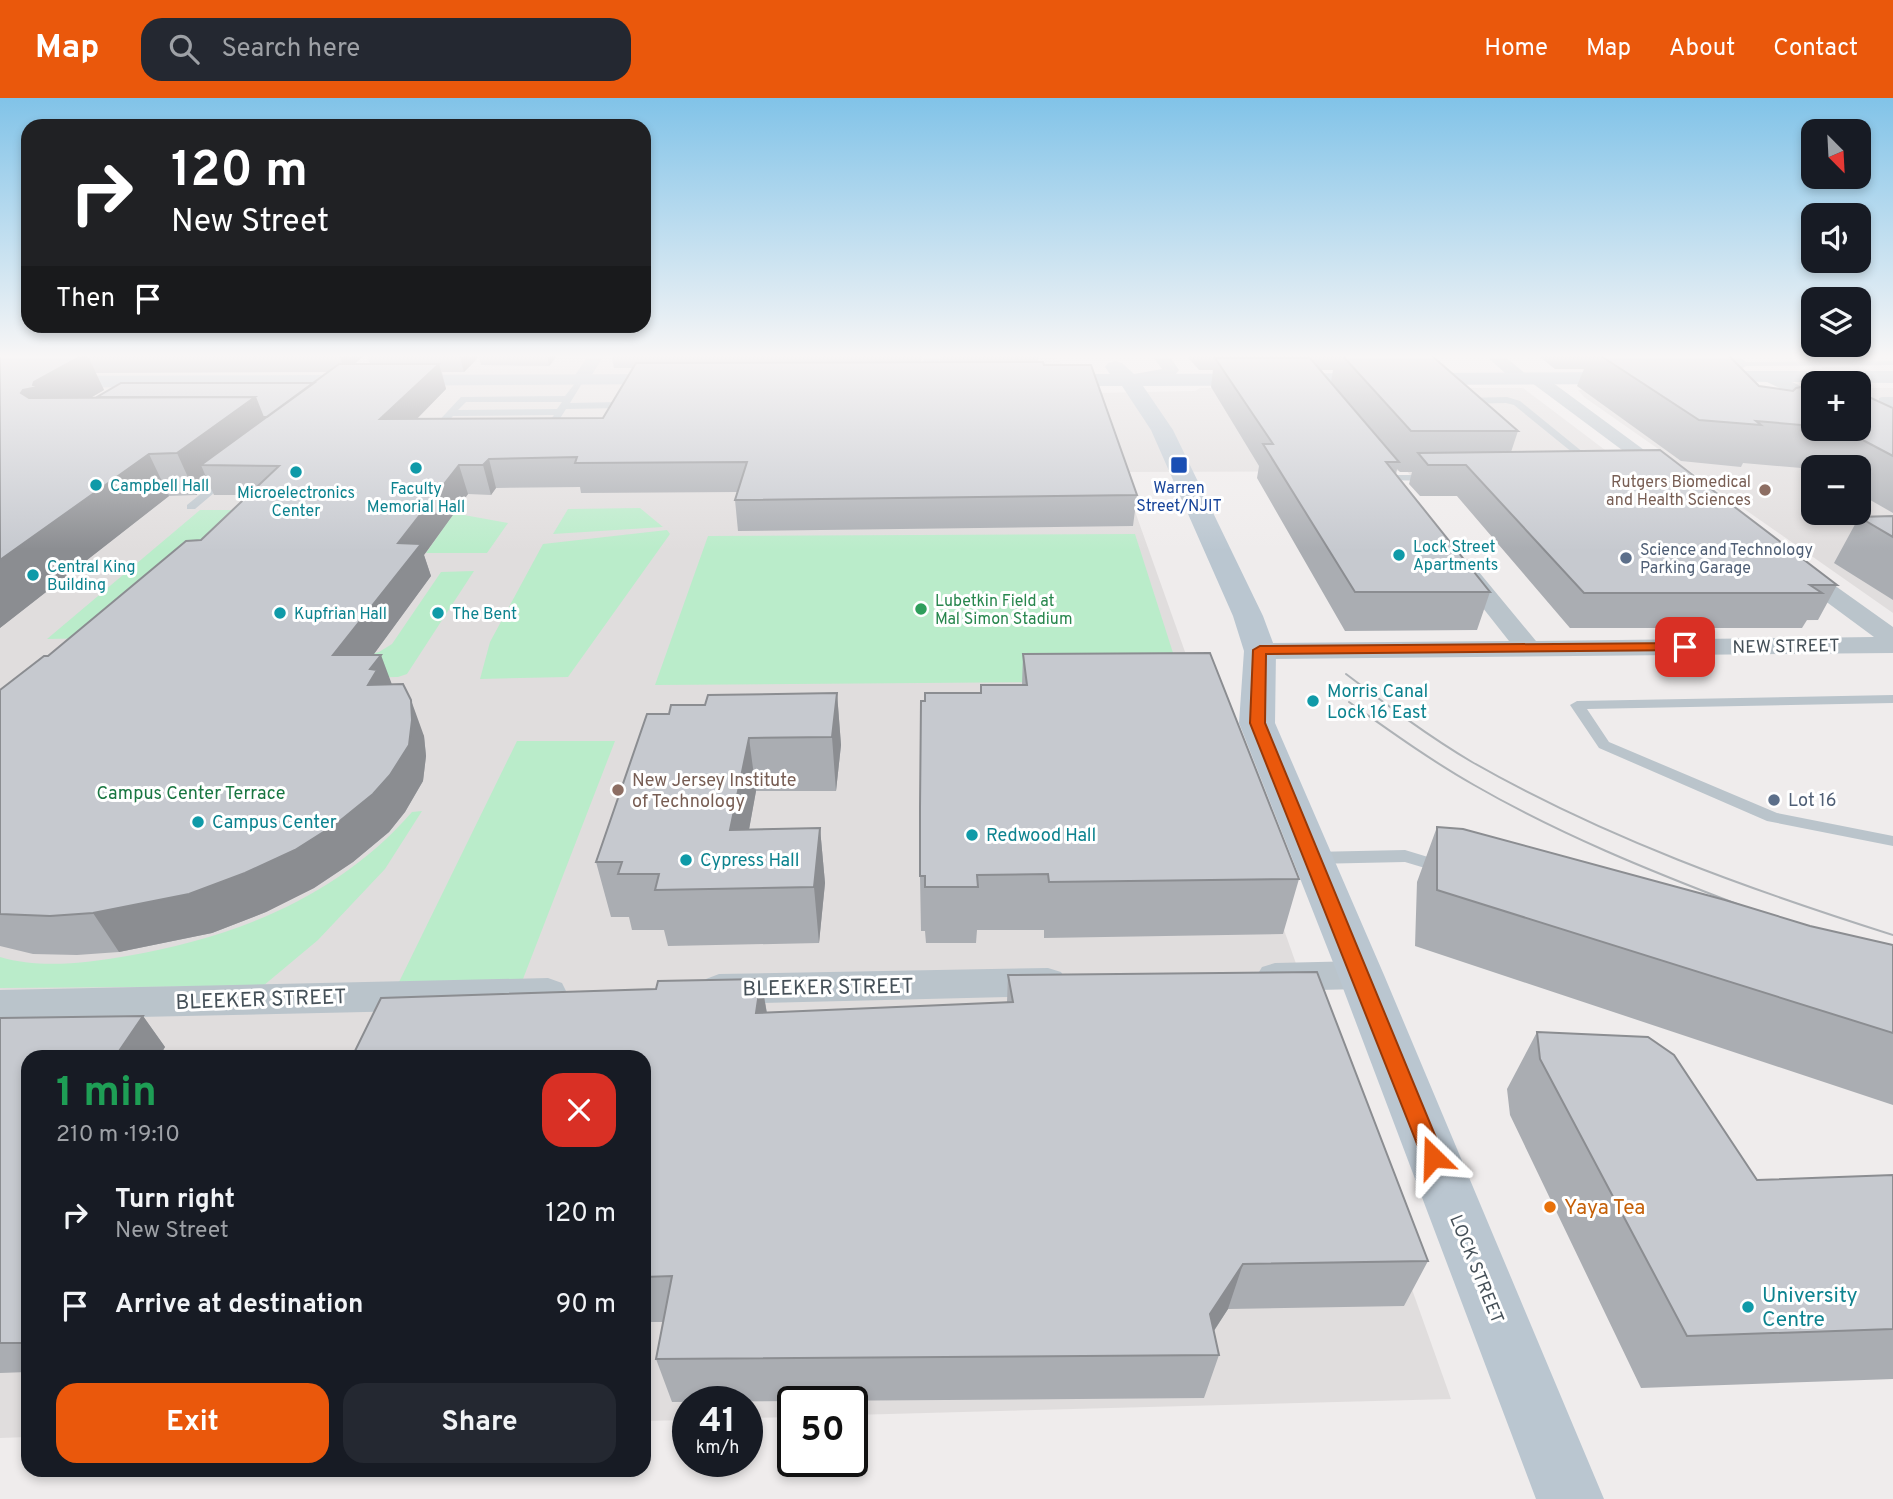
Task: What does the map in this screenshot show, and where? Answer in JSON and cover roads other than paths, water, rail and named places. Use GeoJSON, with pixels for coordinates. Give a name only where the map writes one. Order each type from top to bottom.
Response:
{"type":"FeatureCollection","features":[{"type":"Feature","properties":{"kind":"main road","name":"LOCK STREET"},"geometry":{"type":"LineString","coordinates":[[1156,419],[1179,461],[1248,616],[1260,650],[1257,723],[1361,975],[1570,1499]]}},
{"type":"Feature","properties":{"kind":"street"},"geometry":{"type":"LineString","coordinates":[[1588,419],[1682,485]]}},
{"type":"Feature","properties":{"kind":"street"},"geometry":{"type":"LineString","coordinates":[[1374,457],[1410,502]]}},
{"type":"Feature","properties":{"kind":"street"},"geometry":{"type":"LineString","coordinates":[[1444,544],[1529,649]]}},
{"type":"Feature","properties":{"kind":"street"},"geometry":{"type":"LineString","coordinates":[[1782,558],[1893,639]]}},
{"type":"Feature","properties":{"kind":"street","name":"NEW STREET"},"geometry":{"type":"LineString","coordinates":[[1260,650],[1893,645]]}},
{"type":"Feature","properties":{"kind":"street"},"geometry":{"type":"LineString","coordinates":[[1244,978],[1361,975]]}},
{"type":"Feature","properties":{"kind":"street","name":"BLEEKER STREET"},"geometry":{"type":"LineString","coordinates":[[682,990],[1079,981]]}},
{"type":"Feature","properties":{"kind":"street","name":"BLEEKER STREET"},"geometry":{"type":"LineString","coordinates":[[0,1005],[588,992]]}},
{"type":"Feature","properties":{"kind":"lane"},"geometry":{"type":"LineString","coordinates":[[446,419],[438,427],[451,427]]}},
{"type":"Feature","properties":{"kind":"lane"},"geometry":{"type":"LineString","coordinates":[[529,427],[551,426],[555,419]]}},
{"type":"Feature","properties":{"kind":"lane"},"geometry":{"type":"LineString","coordinates":[[1536,419],[1587,466]]}},
{"type":"Feature","properties":{"kind":"lane"},"geometry":{"type":"LineString","coordinates":[[1636,469],[1660,469]]}},
{"type":"Feature","properties":{"kind":"lane"},"geometry":{"type":"LineString","coordinates":[[191,507],[237,471]]}},
{"type":"Feature","properties":{"kind":"lane"},"geometry":{"type":"LineString","coordinates":[[1391,478],[1437,478]]}},
{"type":"Feature","properties":{"kind":"lane"},"geometry":{"type":"LineString","coordinates":[[1893,699],[1577,705],[1604,745],[1773,817],[1893,841]]}},
{"type":"Feature","properties":{"kind":"lane"},"geometry":{"type":"LineString","coordinates":[[1312,858],[1405,856],[1457,871]]}},
{"type":"Feature","properties":{"kind":"tram line"},"geometry":{"type":"LineString","coordinates":[[1346,674],[1408,720],[1472,762],[1573,815],[1731,880],[1893,935]]}},
{"type":"Feature","properties":{"kind":"tram line"},"geometry":{"type":"LineString","coordinates":[[1349,702],[1442,766],[1506,803],[1605,851],[1742,906]]}},
{"type":"Feature","properties":{"kind":"place","name":"Warren Street/NJIT"},"geometry":{"type":"Point","coordinates":[1179,465]}},
{"type":"Feature","properties":{"kind":"place","name":"Faculty Memorial Hall"},"geometry":{"type":"Point","coordinates":[416,468]}},
{"type":"Feature","properties":{"kind":"place","name":"Microelectronics Center"},"geometry":{"type":"Point","coordinates":[296,472]}},
{"type":"Feature","properties":{"kind":"place","name":"Campbell Hall"},"geometry":{"type":"Point","coordinates":[96,485]}},
{"type":"Feature","properties":{"kind":"place","name":"Rutgers Biomedical and Health Sciences"},"geometry":{"type":"Point","coordinates":[1765,490]}},
{"type":"Feature","properties":{"kind":"place","name":"Lock Street Apartments"},"geometry":{"type":"Point","coordinates":[1399,555]}},
{"type":"Feature","properties":{"kind":"place","name":"Science and Technology Parking Garage"},"geometry":{"type":"Point","coordinates":[1626,558]}},
{"type":"Feature","properties":{"kind":"place","name":"Central King Building"},"geometry":{"type":"Point","coordinates":[33,575]}},
{"type":"Feature","properties":{"kind":"place","name":"Lubetkin Field at Mal Simon Stadium"},"geometry":{"type":"Point","coordinates":[921,609]}},
{"type":"Feature","properties":{"kind":"place","name":"Kupfrian Hall"},"geometry":{"type":"Point","coordinates":[280,613]}},
{"type":"Feature","properties":{"kind":"place","name":"The Bent"},"geometry":{"type":"Point","coordinates":[438,613]}},
{"type":"Feature","properties":{"kind":"place","name":"Morris Canal Lock 16 East"},"geometry":{"type":"Point","coordinates":[1313,701]}},
{"type":"Feature","properties":{"kind":"place","name":"New Jersey Institute of Technology"},"geometry":{"type":"Point","coordinates":[618,790]}},
{"type":"Feature","properties":{"kind":"place","name":"Lot 16"},"geometry":{"type":"Point","coordinates":[1774,800]}},
{"type":"Feature","properties":{"kind":"place","name":"Campus Center"},"geometry":{"type":"Point","coordinates":[198,822]}},
{"type":"Feature","properties":{"kind":"place","name":"Redwood Hall"},"geometry":{"type":"Point","coordinates":[972,835]}},
{"type":"Feature","properties":{"kind":"place","name":"Cypress Hall"},"geometry":{"type":"Point","coordinates":[686,860]}},
{"type":"Feature","properties":{"kind":"place","name":"Yaya Tea"},"geometry":{"type":"Point","coordinates":[1550,1207]}},
{"type":"Feature","properties":{"kind":"place","name":"University Centre"},"geometry":{"type":"Point","coordinates":[1748,1307]}},
{"type":"Feature","properties":{"kind":"park label","name":"Campus Center Terrace"},"geometry":{"type":"Point","coordinates":[191,793]}}]}
